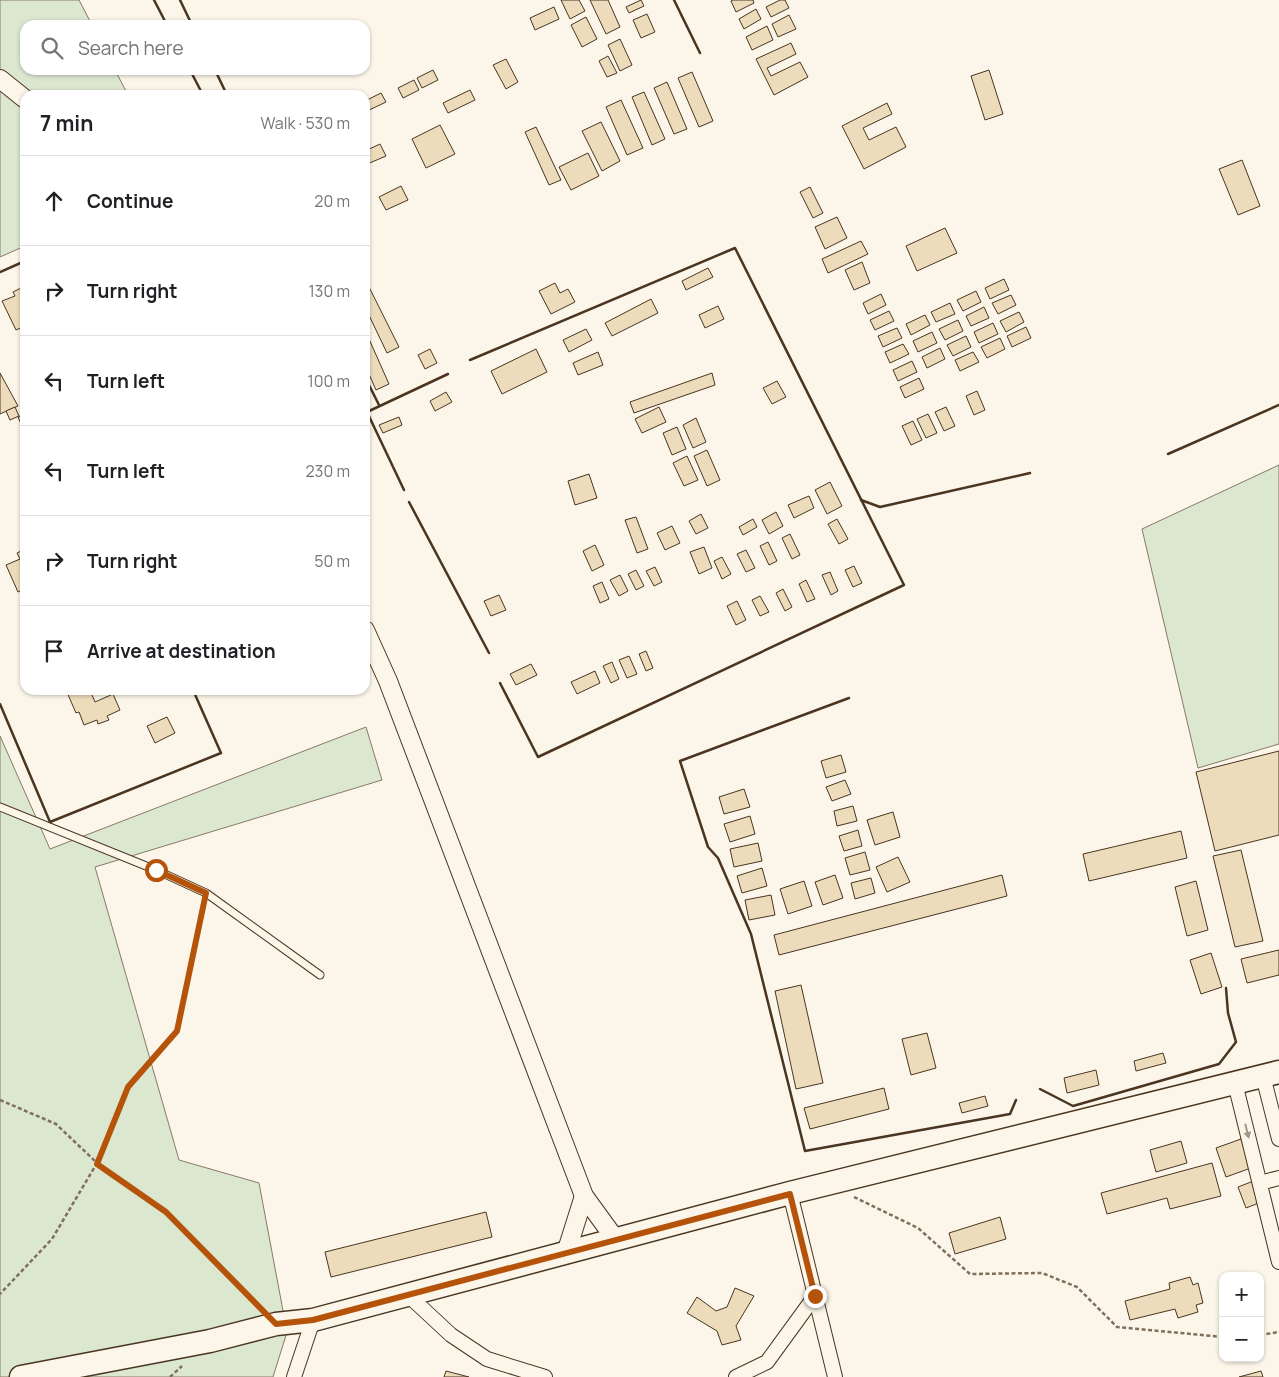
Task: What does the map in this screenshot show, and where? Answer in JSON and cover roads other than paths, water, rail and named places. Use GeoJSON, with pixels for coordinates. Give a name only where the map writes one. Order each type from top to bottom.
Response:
{"type":"FeatureCollection","features":[{"type":"Feature","properties":{"kind":"main road"},"geometry":{"type":"LineString","coordinates":[[21,1377],[210,1341],[276,1324],[313,1320],[790,1194],[1271,1074]]}},
{"type":"Feature","properties":{"kind":"street"},"geometry":{"type":"LineString","coordinates":[[0,80],[20,95]]}},
{"type":"Feature","properties":{"kind":"street"},"geometry":{"type":"LineString","coordinates":[[370,641],[388,681],[584,1196],[616,1240]]}},
{"type":"Feature","properties":{"kind":"street"},"geometry":{"type":"LineString","coordinates":[[1271,1074],[1279,1139]]}},
{"type":"Feature","properties":{"kind":"street"},"geometry":{"type":"LineString","coordinates":[[1236,1083],[1279,1262]]}},
{"type":"Feature","properties":{"kind":"street"},"geometry":{"type":"LineString","coordinates":[[1260,1183],[1279,1178]]}},
{"type":"Feature","properties":{"kind":"street"},"geometry":{"type":"LineString","coordinates":[[790,1194],[835,1377]]}},
{"type":"Feature","properties":{"kind":"street"},"geometry":{"type":"LineString","coordinates":[[566,1253],[584,1196]]}},
{"type":"Feature","properties":{"kind":"street"},"geometry":{"type":"LineString","coordinates":[[408,1295],[451,1336],[487,1359],[545,1377]]}},
{"type":"Feature","properties":{"kind":"street"},"geometry":{"type":"LineString","coordinates":[[736,1377],[767,1362],[815,1296]]}},
{"type":"Feature","properties":{"kind":"street"},"geometry":{"type":"LineString","coordinates":[[294,1377],[313,1320]]}},
{"type":"Feature","properties":{"kind":"lane"},"geometry":{"type":"LineString","coordinates":[[0,807],[156,870],[206,893],[320,975]]}}]}
